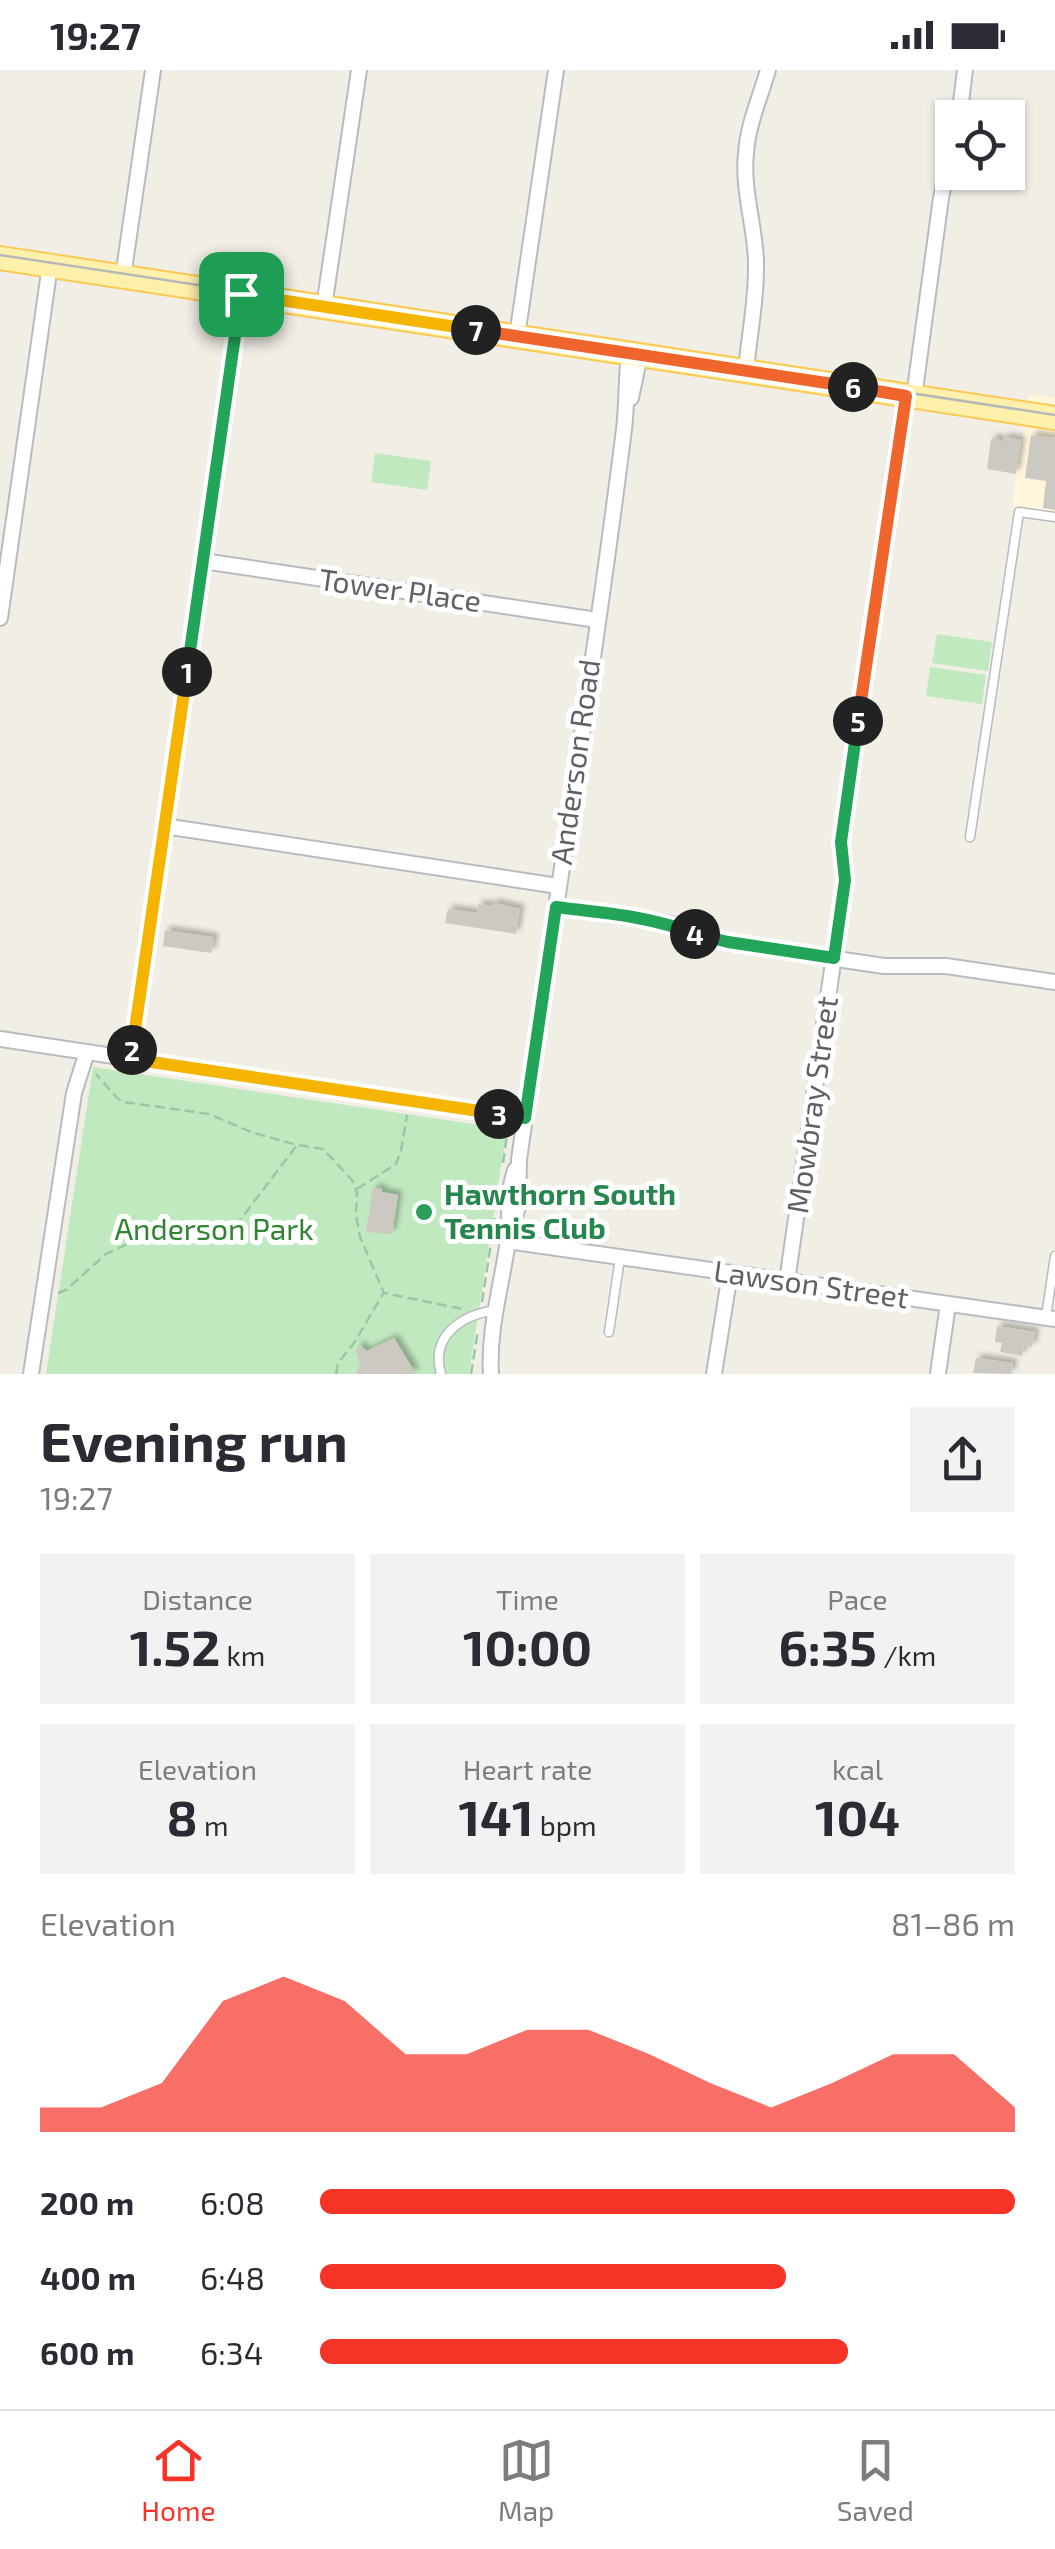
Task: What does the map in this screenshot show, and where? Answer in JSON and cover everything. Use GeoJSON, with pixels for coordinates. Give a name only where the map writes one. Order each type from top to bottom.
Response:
{"type":"FeatureCollection","features":[{"type":"Feature","properties":{"kind":"main road"},"geometry":{"type":"LineString","coordinates":[[0,258],[1055,418]]}},
{"type":"Feature","properties":{"kind":"street"},"geometry":{"type":"LineString","coordinates":[[123,277],[153,70]]}},
{"type":"Feature","properties":{"kind":"street"},"geometry":{"type":"LineString","coordinates":[[324,307],[358,70]]}},
{"type":"Feature","properties":{"kind":"street"},"geometry":{"type":"LineString","coordinates":[[518,336],[556,70]]}},
{"type":"Feature","properties":{"kind":"street"},"geometry":{"type":"LineString","coordinates":[[746,371],[756,258],[746,186],[746,150],[768,70]]}},
{"type":"Feature","properties":{"kind":"street"},"geometry":{"type":"LineString","coordinates":[[962,100],[966,70]]}},
{"type":"Feature","properties":{"kind":"street","name":"Mowbray Street"},"geometry":{"type":"LineString","coordinates":[[788,1281],[845,880],[841,842],[943,190]]}},
{"type":"Feature","properties":{"kind":"street"},"geometry":{"type":"LineString","coordinates":[[0,618],[50,266]]}},
{"type":"Feature","properties":{"kind":"street"},"geometry":{"type":"LineString","coordinates":[[131,1059],[241,294]]}},
{"type":"Feature","properties":{"kind":"street","name":"Anderson Road"},"geometry":{"type":"LineString","coordinates":[[491,1374],[493,1332],[488,1311],[508,1240],[508,1196],[519,1160],[634,354]]}},
{"type":"Feature","properties":{"kind":"street","name":"Tower Place"},"geometry":{"type":"LineString","coordinates":[[202,561],[597,620]]}},
{"type":"Feature","properties":{"kind":"street"},"geometry":{"type":"LineString","coordinates":[[164,826],[558,886]]}},
{"type":"Feature","properties":{"kind":"street"},"geometry":{"type":"LineString","coordinates":[[556,907],[649,920],[714,940],[894,967],[956,967],[1055,982]]}},
{"type":"Feature","properties":{"kind":"street"},"geometry":{"type":"LineString","coordinates":[[0,1039],[525,1118]]}},
{"type":"Feature","properties":{"kind":"street"},"geometry":{"type":"LineString","coordinates":[[31,1374],[80,1051]]}},
{"type":"Feature","properties":{"kind":"street","name":"Lawson Street"},"geometry":{"type":"LineString","coordinates":[[508,1240],[1050,1318]]}},
{"type":"Feature","properties":{"kind":"street"},"geometry":{"type":"LineString","coordinates":[[714,1374],[730,1273]]}},
{"type":"Feature","properties":{"kind":"street"},"geometry":{"type":"LineString","coordinates":[[938,1374],[948,1304]]}},
{"type":"Feature","properties":{"kind":"street","name":"Anderson Road"},"geometry":{"type":"LineString","coordinates":[[482,1374],[493,1332]]}},
{"type":"Feature","properties":{"kind":"lane"},"geometry":{"type":"LineString","coordinates":[[970,837],[1018,512],[1055,517]]}},
{"type":"Feature","properties":{"kind":"lane"},"geometry":{"type":"LineString","coordinates":[[1050,1318],[1055,1256]]}},
{"type":"Feature","properties":{"kind":"lane"},"geometry":{"type":"LineString","coordinates":[[609,1332],[620,1258]]}},
{"type":"Feature","properties":{"kind":"lane"},"geometry":{"type":"LineString","coordinates":[[441,1374],[438,1356],[446,1336],[467,1316],[488,1311]]}},
{"type":"Feature","properties":{"kind":"path"},"geometry":{"type":"LineString","coordinates":[[90,1069],[124,1102],[208,1114],[251,1132],[323,1149],[352,1180],[360,1237],[384,1293]]}},
{"type":"Feature","properties":{"kind":"path"},"geometry":{"type":"LineString","coordinates":[[356,1190],[396,1164],[408,1113]]}},
{"type":"Feature","properties":{"kind":"path"},"geometry":{"type":"LineString","coordinates":[[503,1164],[508,1127]]}},
{"type":"Feature","properties":{"kind":"path"},"geometry":{"type":"LineString","coordinates":[[56,1294],[66,1290],[106,1254],[132,1241],[233,1225],[242,1220],[297,1144]]}},
{"type":"Feature","properties":{"kind":"path"},"geometry":{"type":"LineString","coordinates":[[471,1374],[488,1311],[497,1201]]}},
{"type":"Feature","properties":{"kind":"path"},"geometry":{"type":"LineString","coordinates":[[384,1293],[488,1311]]}},
{"type":"Feature","properties":{"kind":"path"},"geometry":{"type":"LineString","coordinates":[[336,1374],[338,1363],[384,1293]]}},
{"type":"Feature","properties":{"kind":"shaded area"},"geometry":{"type":"Polygon","coordinates":[[[1029,394],[1055,398],[1055,514],[1012,505],[1029,394]]]}},
{"type":"Feature","properties":{"kind":"green space"},"geometry":{"type":"Polygon","coordinates":[[[375,453],[431,461],[427,490],[371,482],[375,453]]]}},
{"type":"Feature","properties":{"kind":"green space"},"geometry":{"type":"Polygon","coordinates":[[[937,634],[992,642],[988,671],[932,663],[937,634]]]}},
{"type":"Feature","properties":{"kind":"green space"},"geometry":{"type":"Polygon","coordinates":[[[930,667],[986,675],[982,704],[926,696],[930,667]]]}},
{"type":"Feature","properties":{"kind":"green space","name":"Anderson Park"},"geometry":{"type":"Polygon","coordinates":[[[93,1067],[500,1128],[506,1134],[469,1374],[46,1374],[93,1067]]]}},
{"type":"Feature","properties":{"kind":"building"},"geometry":{"type":"Polygon","coordinates":[[[1031,435],[1055,438],[1055,510],[1043,508],[1046,481],[1025,478],[1031,435]]]}},
{"type":"Feature","properties":{"kind":"building"},"geometry":{"type":"Polygon","coordinates":[[[994,437],[1003,442],[1004,437],[1021,440],[1016,474],[987,469],[994,437]]]}},
{"type":"Feature","properties":{"kind":"building"},"geometry":{"type":"Polygon","coordinates":[[[495,903],[520,909],[516,934],[445,923],[448,909],[477,913],[478,904],[495,903]]]}},
{"type":"Feature","properties":{"kind":"building"},"geometry":{"type":"Polygon","coordinates":[[[165,930],[212,937],[211,953],[163,946],[165,930]]]}},
{"type":"Feature","properties":{"kind":"building"},"geometry":{"type":"Polygon","coordinates":[[[373,1188],[398,1195],[392,1234],[366,1232],[373,1188]]]}},
{"type":"Feature","properties":{"kind":"building"},"geometry":{"type":"Polygon","coordinates":[[[997,1326],[1035,1332],[1032,1347],[1024,1346],[1022,1356],[1000,1352],[1002,1343],[995,1342],[997,1326]]]}},
{"type":"Feature","properties":{"kind":"building"},"geometry":{"type":"Polygon","coordinates":[[[394,1338],[416,1374],[356,1374],[360,1365],[356,1351],[359,1345],[367,1351],[394,1338]]]}},
{"type":"Feature","properties":{"kind":"building"},"geometry":{"type":"Polygon","coordinates":[[[976,1358],[1013,1363],[1011,1374],[973,1373],[976,1358]]]}},
{"type":"Feature","properties":{"kind":"tram line"},"geometry":{"type":"LineString","coordinates":[[0,255],[1055,415]]}},
{"type":"Feature","properties":{"kind":"place","name":"Hawthorn South Tennis Club"},"geometry":{"type":"Point","coordinates":[424,1212]}},
{"type":"Feature","properties":{"kind":"route"},"geometry":{"type":"LineString","coordinates":[[241,294],[906,396],[840,848],[845,880],[834,958],[714,940],[649,920],[556,907],[525,1118],[131,1059],[241,294]]}}]}
